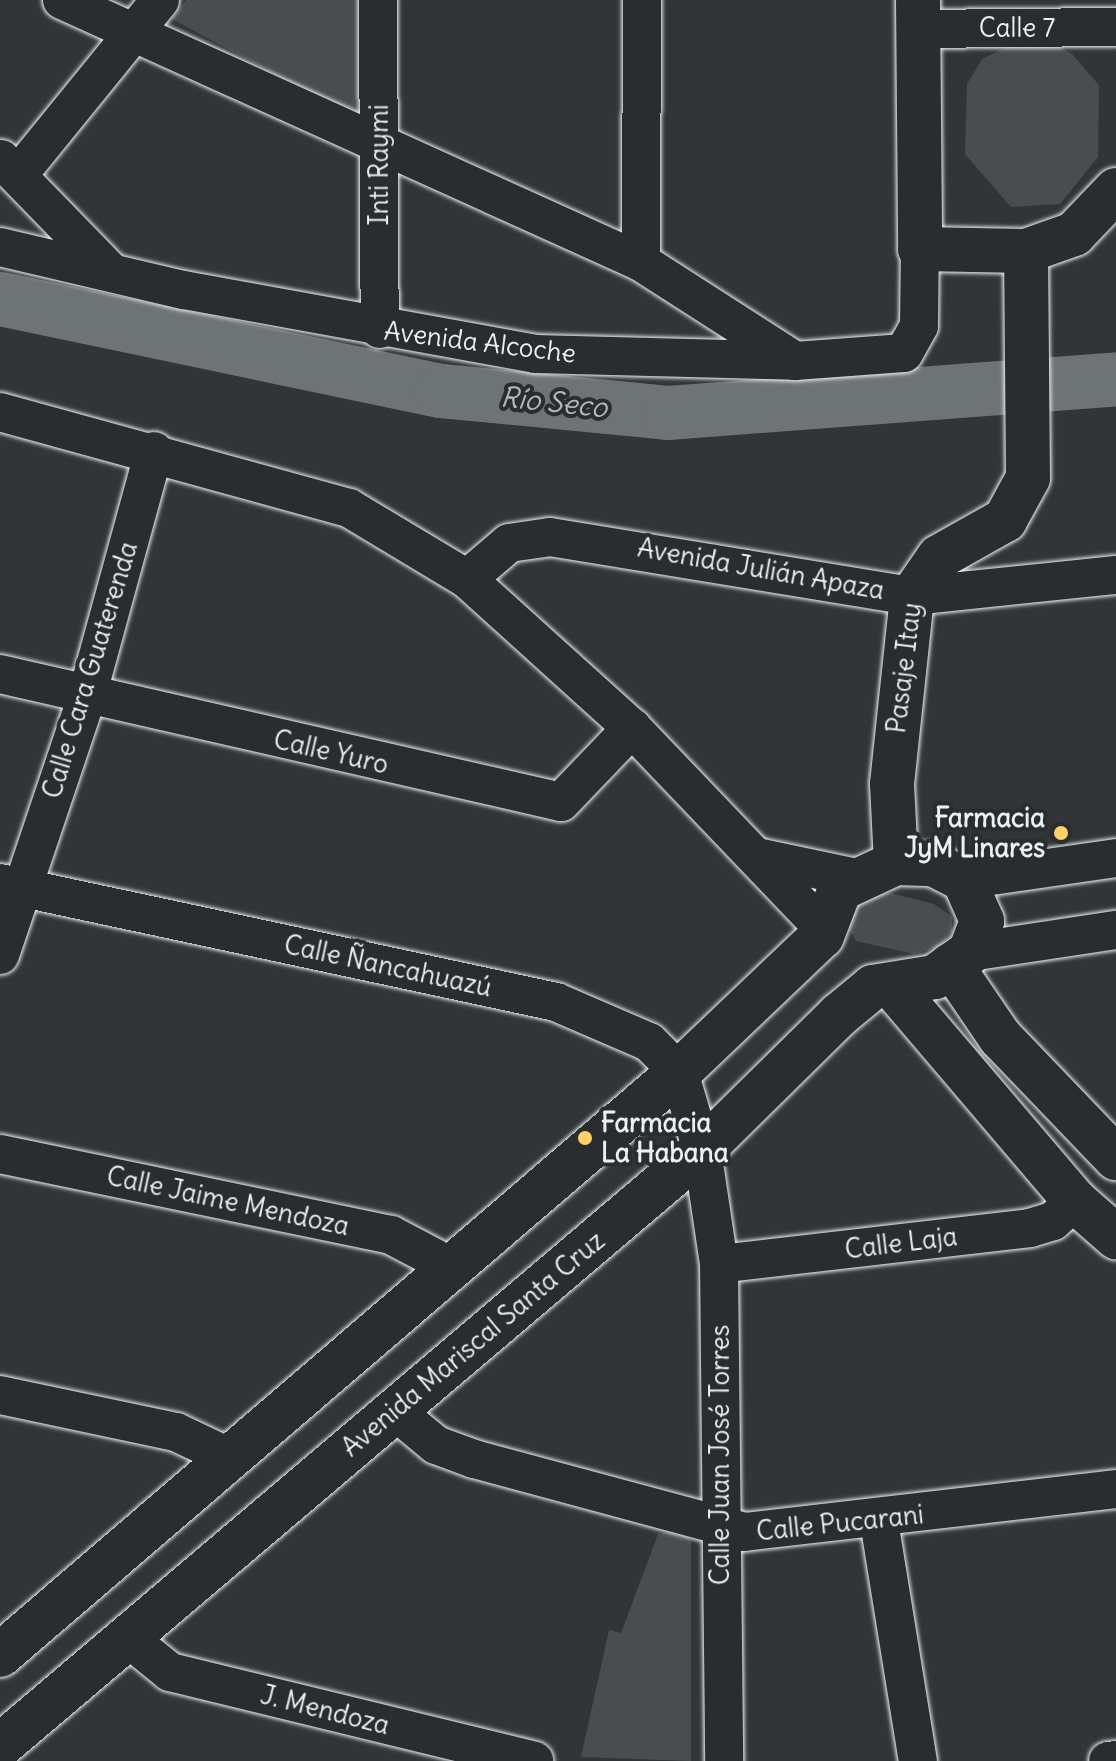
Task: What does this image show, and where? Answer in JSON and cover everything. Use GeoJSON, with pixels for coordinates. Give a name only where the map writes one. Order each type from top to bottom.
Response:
{"type":"FeatureCollection","features":[{"type":"Feature","properties":{"kind":"main road"},"geometry":{"type":"LineString","coordinates":[[918,14],[920,249],[1026,251],[1074,234],[1116,190]]}},
{"type":"Feature","properties":{"kind":"main road","name":"Pasaje Itay"},"geometry":{"type":"LineString","coordinates":[[896,863],[892,784],[912,596],[939,557],[1005,520],[1028,478],[1026,251]]}},
{"type":"Feature","properties":{"kind":"main road"},"geometry":{"type":"LineString","coordinates":[[0,1655],[679,1072],[822,932],[840,889],[856,878],[896,863],[933,864],[964,880],[982,921],[961,958],[935,977],[883,986],[845,974],[822,932]]}},
{"type":"Feature","properties":{"kind":"main road"},"geometry":{"type":"LineString","coordinates":[[961,958],[1000,1037],[1116,1158]]}},
{"type":"Feature","properties":{"kind":"main road"},"geometry":{"type":"LineString","coordinates":[[883,986],[1075,1201],[1116,1237]]}},
{"type":"Feature","properties":{"kind":"main road","name":"Avenida Mariscal Santa Cruz"},"geometry":{"type":"LineString","coordinates":[[0,1746],[702,1150],[883,986]]}},
{"type":"Feature","properties":{"kind":"street"},"geometry":{"type":"LineString","coordinates":[[62,0],[641,262],[795,361]]}},
{"type":"Feature","properties":{"kind":"street"},"geometry":{"type":"LineString","coordinates":[[108,269],[9,167],[160,0]]}},
{"type":"Feature","properties":{"kind":"street","name":"Inti Raymi"},"geometry":{"type":"LineString","coordinates":[[378,0],[380,329]]}},
{"type":"Feature","properties":{"kind":"street"},"geometry":{"type":"LineString","coordinates":[[641,262],[642,0]]}},
{"type":"Feature","properties":{"kind":"street","name":"Calle 7"},"geometry":{"type":"LineString","coordinates":[[918,14],[1116,27]]}},
{"type":"Feature","properties":{"kind":"street","name":"Avenida Alcoche"},"geometry":{"type":"LineString","coordinates":[[0,247],[380,329],[535,354],[795,361],[904,353],[919,326],[920,249]]}},
{"type":"Feature","properties":{"kind":"street"},"geometry":{"type":"LineString","coordinates":[[0,412],[154,451],[349,508],[467,579],[632,728],[762,858],[822,932]]}},
{"type":"Feature","properties":{"kind":"street","name":"Calle Cara Guaterenda"},"geometry":{"type":"LineString","coordinates":[[0,955],[11,886],[87,696],[154,451]]}},
{"type":"Feature","properties":{"kind":"street","name":"Avenida Julián Apaza"},"geometry":{"type":"LineString","coordinates":[[467,579],[509,543],[550,537],[912,596],[1116,575]]}},
{"type":"Feature","properties":{"kind":"street","name":"Calle Yuro"},"geometry":{"type":"LineString","coordinates":[[0,674],[561,802],[632,728]]}},
{"type":"Feature","properties":{"kind":"street"},"geometry":{"type":"LineString","coordinates":[[762,858],[856,878]]}},
{"type":"Feature","properties":{"kind":"street"},"geometry":{"type":"LineString","coordinates":[[964,880],[1116,858]]}},
{"type":"Feature","properties":{"kind":"street","name":"Calle Ñancahuazú"},"geometry":{"type":"LineString","coordinates":[[11,886],[556,1002],[649,1042],[679,1072],[702,1150]]}},
{"type":"Feature","properties":{"kind":"street"},"geometry":{"type":"LineString","coordinates":[[961,958],[1116,930]]}},
{"type":"Feature","properties":{"kind":"street","name":"Calle Juan José Torres"},"geometry":{"type":"LineString","coordinates":[[702,1150],[719,1264],[724,1761]]}},
{"type":"Feature","properties":{"kind":"street","name":"Calle Jaime Mendoza"},"geometry":{"type":"LineString","coordinates":[[0,1154],[391,1235],[450,1266]]}},
{"type":"Feature","properties":{"kind":"street","name":"Calle Laja"},"geometry":{"type":"LineString","coordinates":[[719,1264],[1030,1228],[1053,1221],[1075,1201]]}},
{"type":"Feature","properties":{"kind":"street"},"geometry":{"type":"LineString","coordinates":[[0,1395],[176,1432],[231,1458]]}},
{"type":"Feature","properties":{"kind":"street","name":"Calle Pucarani"},"geometry":{"type":"LineString","coordinates":[[395,1411],[436,1445],[474,1459],[720,1529],[770,1533],[1116,1489]]}},
{"type":"Feature","properties":{"kind":"street"},"geometry":{"type":"LineString","coordinates":[[879,1521],[918,1761]]}},
{"type":"Feature","properties":{"kind":"street","name":"J. Mendoza"},"geometry":{"type":"LineString","coordinates":[[128,1638],[170,1672],[534,1761]]}},
{"type":"Feature","properties":{"kind":"street"},"geometry":{"type":"LineString","coordinates":[[1108,1761],[1116,1760]]}},
{"type":"Feature","properties":{"kind":"shaded area"},"geometry":{"type":"Polygon","coordinates":[[[186,0],[359,0],[362,121],[172,19],[186,0]]]}},
{"type":"Feature","properties":{"kind":"shaded area"},"geometry":{"type":"Polygon","coordinates":[[[1051,43],[1071,53],[1099,85],[1098,157],[1060,204],[1011,207],[965,154],[967,84],[982,59],[1009,46],[1051,43]]]}},
{"type":"Feature","properties":{"kind":"shaded area"},"geometry":{"type":"Polygon","coordinates":[[[890,893],[934,904],[952,917],[952,932],[939,947],[914,954],[856,941],[848,927],[851,909],[866,896],[890,893]]]}},
{"type":"Feature","properties":{"kind":"shaded area"},"geometry":{"type":"Polygon","coordinates":[[[678,1530],[691,1540],[691,1761],[581,1757],[609,1630],[621,1633],[658,1534],[678,1530]]]}},
{"type":"Feature","properties":{"kind":"waterway","name":"Río Seco"},"geometry":{"type":"LineString","coordinates":[[0,299],[441,391],[668,413],[1116,379]]}},
{"type":"Feature","properties":{"kind":"place","name":"Farmacia JyM Linares"},"geometry":{"type":"Point","coordinates":[1061,833]}},
{"type":"Feature","properties":{"kind":"place","name":"Farmacia La Habana"},"geometry":{"type":"Point","coordinates":[585,1138]}}]}
